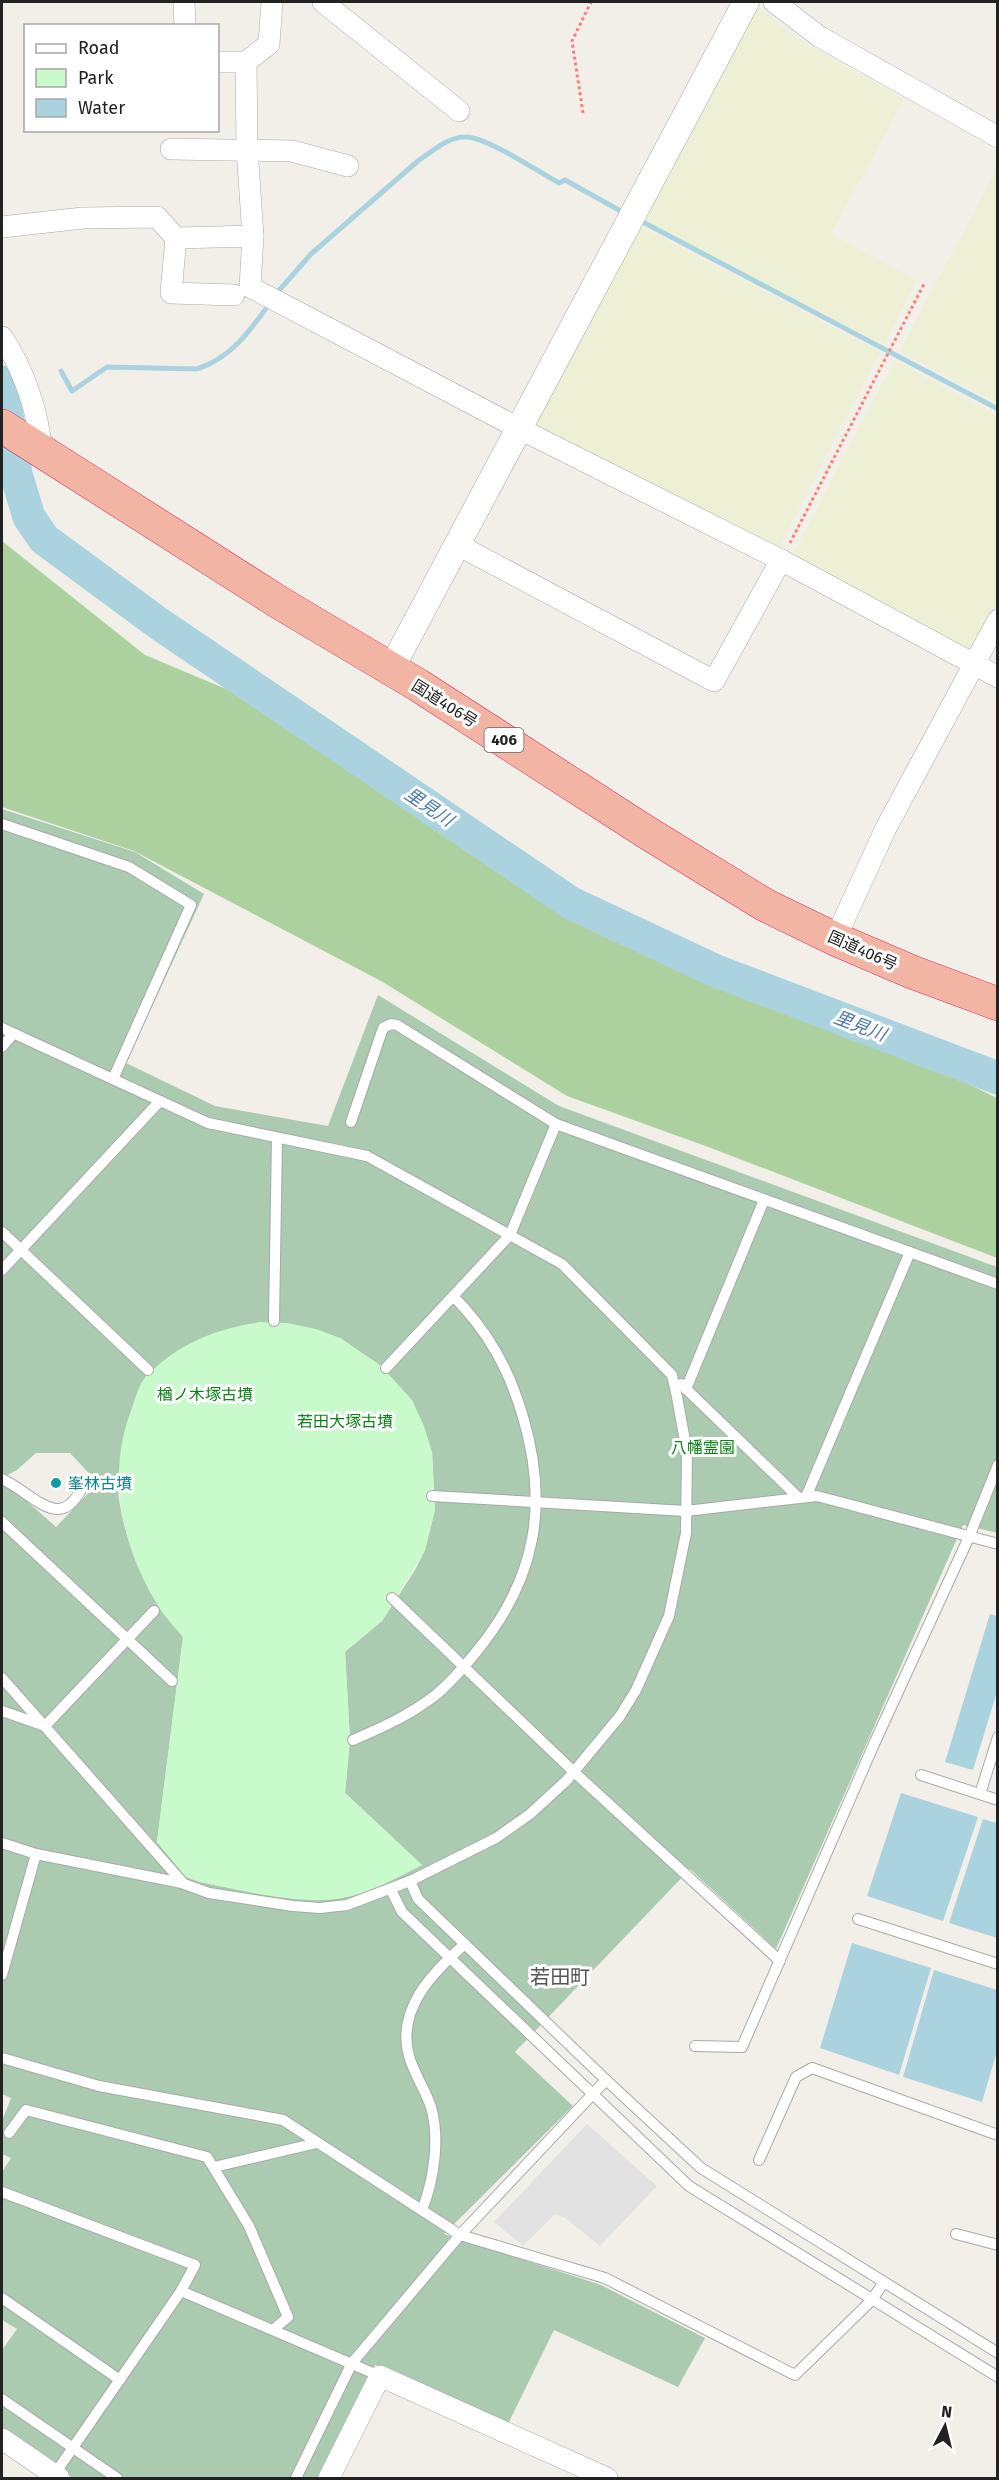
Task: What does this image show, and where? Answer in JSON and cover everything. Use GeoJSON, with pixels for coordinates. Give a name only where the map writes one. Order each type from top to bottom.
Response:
{"type":"FeatureCollection","features":[{"type":"Feature","properties":{"kind":"highway","name":"国道406号"},"geometry":{"type":"LineString","coordinates":[[24,439],[280,603],[391,669],[756,899],[835,939],[912,972],[998,1004]]}},
{"type":"Feature","properties":{"kind":"street"},"geometry":{"type":"LineString","coordinates":[[184,2],[185,24]]}},
{"type":"Feature","properties":{"kind":"street"},"geometry":{"type":"LineString","coordinates":[[219,62],[246,62],[269,44],[272,2]]}},
{"type":"Feature","properties":{"kind":"street"},"geometry":{"type":"LineString","coordinates":[[323,2],[459,111]]}},
{"type":"Feature","properties":{"kind":"street"},"geometry":{"type":"LineString","coordinates":[[391,669],[746,2]]}},
{"type":"Feature","properties":{"kind":"street"},"geometry":{"type":"LineString","coordinates":[[774,2],[820,37],[998,137]]}},
{"type":"Feature","properties":{"kind":"street"},"geometry":{"type":"LineString","coordinates":[[246,62],[247,149],[252,236],[250,287],[520,429],[781,560],[998,677]]}},
{"type":"Feature","properties":{"kind":"street"},"geometry":{"type":"LineString","coordinates":[[171,148],[292,151],[348,166]]}},
{"type":"Feature","properties":{"kind":"street"},"geometry":{"type":"LineString","coordinates":[[2,227],[83,218],[157,218],[176,238],[252,236]]}},
{"type":"Feature","properties":{"kind":"street"},"geometry":{"type":"LineString","coordinates":[[176,238],[171,293],[234,295]]}},
{"type":"Feature","properties":{"kind":"street"},"geometry":{"type":"LineString","coordinates":[[2,337],[15,359],[28,393],[40,436],[24,439]]}},
{"type":"Feature","properties":{"kind":"street"},"geometry":{"type":"LineString","coordinates":[[458,545],[714,681],[781,560]]}},
{"type":"Feature","properties":{"kind":"street"},"geometry":{"type":"LineString","coordinates":[[835,939],[886,828],[998,620]]}},
{"type":"Feature","properties":{"kind":"street"},"geometry":{"type":"LineString","coordinates":[[329,2478],[380,2376],[607,2478]]}},
{"type":"Feature","properties":{"kind":"street"},"geometry":{"type":"LineString","coordinates":[[6,2448],[56,2477]]}},
{"type":"Feature","properties":{"kind":"lane"},"geometry":{"type":"LineString","coordinates":[[2,824],[129,867],[191,905],[113,1079]]}},
{"type":"Feature","properties":{"kind":"lane"},"geometry":{"type":"LineString","coordinates":[[351,1122],[383,1028],[391,1024],[397,1025],[556,1124],[998,1284]]}},
{"type":"Feature","properties":{"kind":"lane"},"geometry":{"type":"LineString","coordinates":[[2,1029],[208,1123],[367,1156],[562,1264],[686,1389],[802,1497]]}},
{"type":"Feature","properties":{"kind":"lane"},"geometry":{"type":"LineString","coordinates":[[2,1047],[13,1034]]}},
{"type":"Feature","properties":{"kind":"lane"},"geometry":{"type":"LineString","coordinates":[[2,1270],[160,1101]]}},
{"type":"Feature","properties":{"kind":"lane"},"geometry":{"type":"LineString","coordinates":[[386,1368],[510,1235],[556,1124]]}},
{"type":"Feature","properties":{"kind":"lane"},"geometry":{"type":"LineString","coordinates":[[274,1321],[277,1137]]}},
{"type":"Feature","properties":{"kind":"lane"},"geometry":{"type":"LineString","coordinates":[[686,1389],[764,1200]]}},
{"type":"Feature","properties":{"kind":"lane"},"geometry":{"type":"LineString","coordinates":[[2,1232],[148,1370]]}},
{"type":"Feature","properties":{"kind":"lane"},"geometry":{"type":"LineString","coordinates":[[802,1497],[910,1252]]}},
{"type":"Feature","properties":{"kind":"lane"},"geometry":{"type":"LineString","coordinates":[[352,1740],[409,1713],[434,1696],[464,1667],[489,1636],[508,1606],[528,1557],[534,1531],[537,1502],[535,1467],[529,1438],[512,1383],[482,1327],[453,1296]]}},
{"type":"Feature","properties":{"kind":"lane"},"geometry":{"type":"LineString","coordinates":[[2,1843],[36,1854],[184,1884],[209,1893],[320,1908],[346,1905],[391,1890],[496,1838],[530,1814],[574,1773],[620,1716],[636,1690],[660,1640],[669,1616],[682,1560],[686,1511],[687,1452],[672,1375]]}},
{"type":"Feature","properties":{"kind":"lane"},"geometry":{"type":"LineString","coordinates":[[695,2046],[742,2048],[874,1744],[969,1537],[998,1465]]}},
{"type":"Feature","properties":{"kind":"lane"},"geometry":{"type":"LineString","coordinates":[[2,1479],[18,1486],[44,1507],[59,1510],[79,1495],[85,1481],[118,1484]]}},
{"type":"Feature","properties":{"kind":"lane"},"geometry":{"type":"LineString","coordinates":[[432,1496],[686,1511],[818,1496],[998,1544]]}},
{"type":"Feature","properties":{"kind":"lane"},"geometry":{"type":"LineString","coordinates":[[2,1522],[126,1641],[172,1681]]}},
{"type":"Feature","properties":{"kind":"lane"},"geometry":{"type":"LineString","coordinates":[[392,1598],[574,1773],[780,1961]]}},
{"type":"Feature","properties":{"kind":"lane"},"geometry":{"type":"LineString","coordinates":[[45,1726],[154,1611]]}},
{"type":"Feature","properties":{"kind":"lane"},"geometry":{"type":"LineString","coordinates":[[2,1678],[184,1884]]}},
{"type":"Feature","properties":{"kind":"lane"},"geometry":{"type":"LineString","coordinates":[[2,1711],[45,1726]]}},
{"type":"Feature","properties":{"kind":"lane"},"geometry":{"type":"LineString","coordinates":[[980,1794],[998,1737]]}},
{"type":"Feature","properties":{"kind":"lane"},"geometry":{"type":"LineString","coordinates":[[921,1775],[998,1800]]}},
{"type":"Feature","properties":{"kind":"lane"},"geometry":{"type":"LineString","coordinates":[[2,1975],[36,1854]]}},
{"type":"Feature","properties":{"kind":"lane"},"geometry":{"type":"LineString","coordinates":[[410,1881],[418,1899],[701,2168],[998,2353]]}},
{"type":"Feature","properties":{"kind":"lane"},"geometry":{"type":"LineString","coordinates":[[391,1890],[402,1912],[689,2186],[998,2377]]}},
{"type":"Feature","properties":{"kind":"lane"},"geometry":{"type":"LineString","coordinates":[[858,1919],[998,1964]]}},
{"type":"Feature","properties":{"kind":"lane"},"geometry":{"type":"LineString","coordinates":[[422,2210],[433,2168],[433,2119],[425,2092],[409,2057],[405,2037],[408,2020],[420,1992],[436,1970],[465,1944]]}},
{"type":"Feature","properties":{"kind":"lane"},"geometry":{"type":"LineString","coordinates":[[2,2058],[99,2086],[283,2120],[460,2235],[605,2278],[795,2376],[872,2300],[883,2283]]}},
{"type":"Feature","properties":{"kind":"lane"},"geometry":{"type":"LineString","coordinates":[[759,2160],[796,2077],[812,2068],[998,2135]]}},
{"type":"Feature","properties":{"kind":"lane"},"geometry":{"type":"LineString","coordinates":[[296,2478],[352,2363],[460,2235],[606,2080]]}},
{"type":"Feature","properties":{"kind":"lane"},"geometry":{"type":"LineString","coordinates":[[9,2133],[26,2110],[207,2157],[249,2226],[288,2317],[274,2329]]}},
{"type":"Feature","properties":{"kind":"lane"},"geometry":{"type":"LineString","coordinates":[[214,2167],[317,2143]]}},
{"type":"Feature","properties":{"kind":"lane"},"geometry":{"type":"LineString","coordinates":[[2,2192],[195,2265],[181,2291],[73,2447],[56,2477]]}},
{"type":"Feature","properties":{"kind":"lane"},"geometry":{"type":"LineString","coordinates":[[956,2234],[998,2245]]}},
{"type":"Feature","properties":{"kind":"lane"},"geometry":{"type":"LineString","coordinates":[[181,2291],[380,2376]]}},
{"type":"Feature","properties":{"kind":"lane"},"geometry":{"type":"LineString","coordinates":[[2,2298],[120,2380]]}},
{"type":"Feature","properties":{"kind":"lane"},"geometry":{"type":"LineString","coordinates":[[2,2399],[117,2478]]}},
{"type":"Feature","properties":{"kind":"path"},"geometry":{"type":"LineString","coordinates":[[583,113],[572,41],[591,2]]}},
{"type":"Feature","properties":{"kind":"path"},"geometry":{"type":"LineString","coordinates":[[781,560],[924,284]]}},
{"type":"Feature","properties":{"kind":"green space"},"geometry":{"type":"Polygon","coordinates":[[[757,5],[781,27],[811,47],[904,99],[831,234],[917,280],[884,345],[642,220],[757,5]]]}},
{"type":"Feature","properties":{"kind":"green space"},"geometry":{"type":"Polygon","coordinates":[[[997,168],[998,403],[900,351],[997,168]]]}},
{"type":"Feature","properties":{"kind":"green space"},"geometry":{"type":"Polygon","coordinates":[[[639,226],[880,352],[777,552],[534,423],[639,226]]]}},
{"type":"Feature","properties":{"kind":"green space"},"geometry":{"type":"Polygon","coordinates":[[[894,361],[997,416],[997,603],[973,650],[966,650],[792,556],[894,361]]]}},
{"type":"Feature","properties":{"kind":"green space"},"geometry":{"type":"Polygon","coordinates":[[[2,541],[145,655],[262,704],[386,796],[559,903],[647,941],[737,986],[822,1012],[997,1098],[997,1258],[711,1148],[567,1096],[381,981],[134,851],[2,807],[2,541]]]}},
{"type":"Feature","properties":{"kind":"green space","name":"八幡霊園"},"geometry":{"type":"Polygon","coordinates":[[[2,809],[135,852],[204,894],[126,1063],[215,1106],[328,1126],[378,995],[559,1106],[997,1267],[998,1533],[963,1525],[776,1949],[690,1869],[515,2052],[573,2106],[444,2234],[601,2285],[705,2338],[678,2387],[554,2330],[508,2424],[375,2365],[320,2478],[73,2478],[2,2429],[2,2350],[17,2329],[2,2320],[2,2172],[11,2158],[2,2154],[2,2121],[11,2098],[2,2094],[2,1479],[56,1527],[98,1483],[70,1453],[36,1453],[17,1470],[2,1478],[2,809]],[[340,1338],[118,1491],[126,1531],[140,1568],[159,1604],[183,1637],[157,1842],[186,1877],[225,1887],[422,1865],[345,1793],[350,1740],[345,1651],[382,1621],[415,1570],[425,1550],[435,1510],[432,1452],[381,1366],[340,1338]]]}},
{"type":"Feature","properties":{"kind":"green space"},"geometry":{"type":"Polygon","coordinates":[[[260,1322],[287,1323],[316,1329],[340,1338],[381,1366],[412,1400],[424,1426],[432,1452],[435,1510],[425,1550],[382,1621],[345,1652],[350,1740],[345,1793],[422,1865],[373,1889],[342,1898],[290,1899],[200,1882],[186,1877],[157,1842],[183,1637],[166,1617],[145,1581],[126,1533],[119,1483],[124,1433],[140,1386],[147,1375],[168,1357],[205,1336],[260,1322]]]}},
{"type":"Feature","properties":{"kind":"shaded area"},"geometry":{"type":"Polygon","coordinates":[[[587,2124],[657,2186],[600,2246],[564,2217],[554,2215],[523,2246],[494,2222],[587,2124]]]}},
{"type":"Feature","properties":{"kind":"water"},"geometry":{"type":"Polygon","coordinates":[[[990,1614],[997,1616],[997,1692],[973,1770],[945,1762],[990,1614]]]}},
{"type":"Feature","properties":{"kind":"water"},"geometry":{"type":"Polygon","coordinates":[[[901,1793],[978,1817],[943,1921],[867,1896],[901,1793]]]}},
{"type":"Feature","properties":{"kind":"water"},"geometry":{"type":"Polygon","coordinates":[[[983,1819],[997,1823],[997,1938],[949,1923],[983,1819]]]}},
{"type":"Feature","properties":{"kind":"water"},"geometry":{"type":"Polygon","coordinates":[[[852,1943],[931,1968],[899,2075],[820,2048],[852,1943]]]}},
{"type":"Feature","properties":{"kind":"water"},"geometry":{"type":"Polygon","coordinates":[[[934,1970],[997,1990],[997,2051],[982,2102],[903,2077],[934,1970]]]}},
{"type":"Feature","properties":{"kind":"waterway"},"geometry":{"type":"LineString","coordinates":[[275,295],[311,254],[419,160],[453,139],[465,137],[485,142],[559,183],[565,180],[626,214]]}},
{"type":"Feature","properties":{"kind":"waterway"},"geometry":{"type":"LineString","coordinates":[[637,219],[998,409]]}},
{"type":"Feature","properties":{"kind":"waterway"},"geometry":{"type":"LineString","coordinates":[[61,371],[72,391],[107,367],[197,369],[230,351],[270,303]]}},
{"type":"Feature","properties":{"kind":"waterway","name":"里見川"},"geometry":{"type":"LineString","coordinates":[[2,382],[16,474],[29,517],[44,539],[158,623],[571,903],[716,971],[998,1078]]}},
{"type":"Feature","properties":{"kind":"place","name":"峯林古墳"},"geometry":{"type":"Point","coordinates":[56,1483]}},
{"type":"Feature","properties":{"kind":"district","name":"若田町"},"geometry":{"type":"Point","coordinates":[560,1977]}},
{"type":"Feature","properties":{"kind":"park label","name":"楢ノ木塚古墳"},"geometry":{"type":"Point","coordinates":[205,1394]}},
{"type":"Feature","properties":{"kind":"park label","name":"若田大塚古墳"},"geometry":{"type":"Point","coordinates":[345,1421]}}]}
